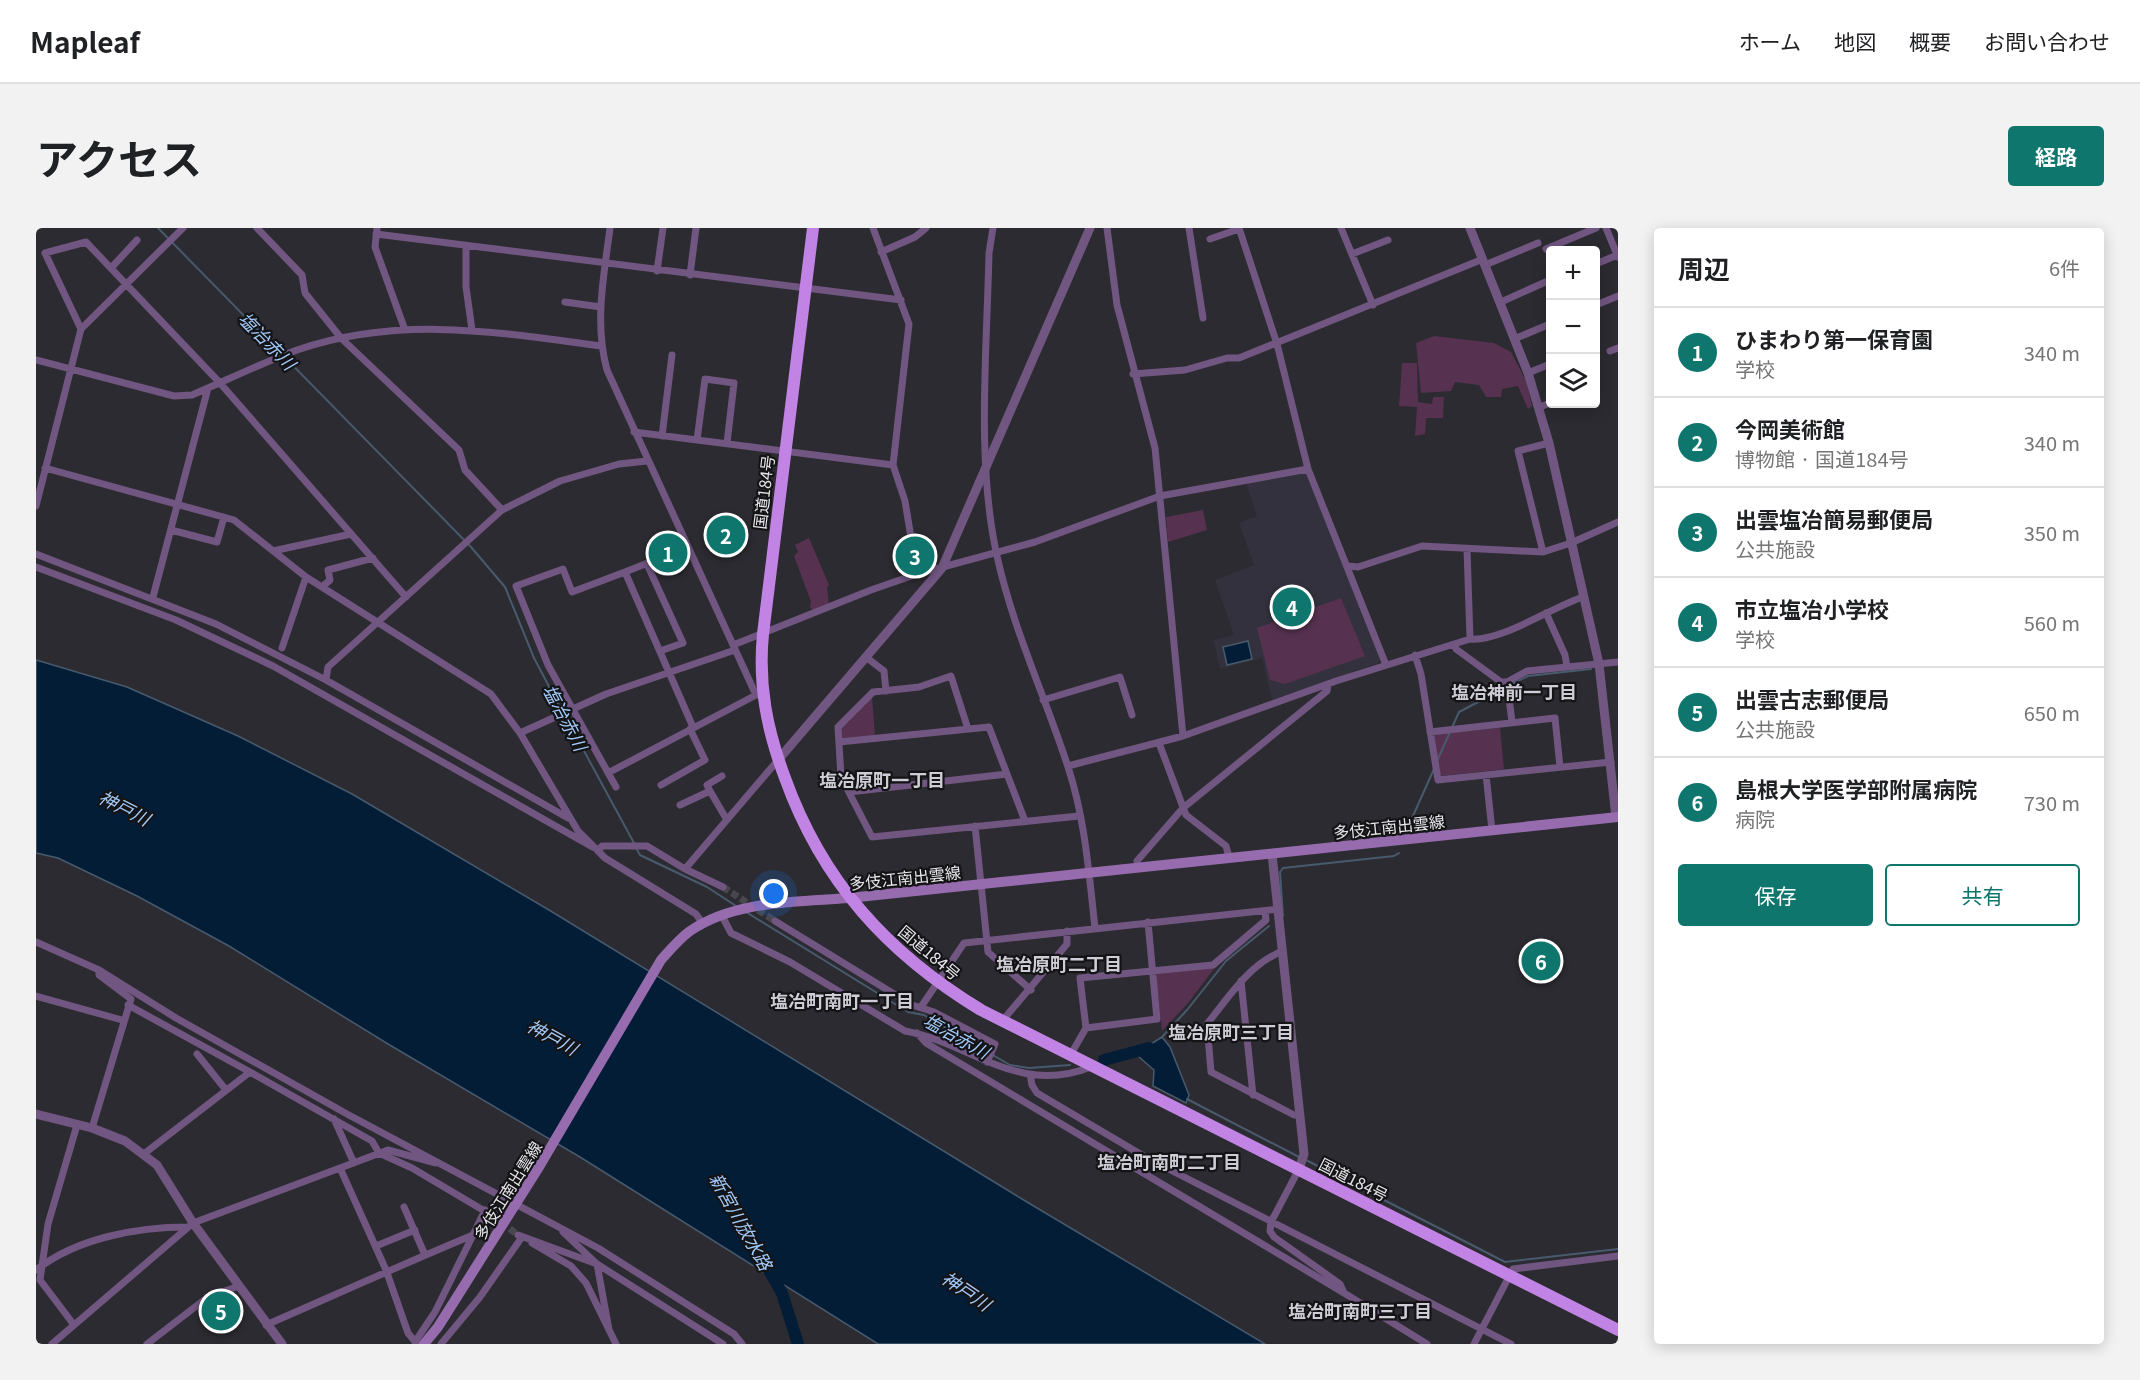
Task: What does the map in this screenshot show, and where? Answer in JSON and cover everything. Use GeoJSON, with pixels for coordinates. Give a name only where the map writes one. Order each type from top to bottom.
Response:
{"type":"FeatureCollection","features":[{"type":"Feature","properties":{"kind":"highway","name":"国道184号"},"geometry":{"type":"LineString","coordinates":[[813,228],[763,634],[759,695],[778,760],[797,811],[812,842],[849,898],[895,946],[938,982],[1003,1020],[1618,1330]]}},
{"type":"Feature","properties":{"kind":"main road","name":"多伎江南出雲線"},"geometry":{"type":"LineString","coordinates":[[419,1343],[438,1327],[523,1193],[661,960],[691,930],[703,924],[722,916],[787,902],[849,898],[1617,817]]}},
{"type":"Feature","properties":{"kind":"street"},"geometry":{"type":"LineString","coordinates":[[36,506],[72,371],[81,328],[183,228]]}},
{"type":"Feature","properties":{"kind":"street"},"geometry":{"type":"LineString","coordinates":[[608,773],[759,695],[734,647],[647,461],[607,370],[601,346],[601,307],[610,228]]}},
{"type":"Feature","properties":{"kind":"street"},"geometry":{"type":"LineString","coordinates":[[657,271],[663,228]]}},
{"type":"Feature","properties":{"kind":"street"},"geometry":{"type":"LineString","coordinates":[[690,275],[696,228]]}},
{"type":"Feature","properties":{"kind":"street"},"geometry":{"type":"LineString","coordinates":[[873,228],[909,324],[893,465],[905,501],[916,574]]}},
{"type":"Feature","properties":{"kind":"street"},"geometry":{"type":"LineString","coordinates":[[881,252],[915,237],[927,228]]}},
{"type":"Feature","properties":{"kind":"street"},"geometry":{"type":"LineString","coordinates":[[993,228],[989,253],[985,465],[996,553],[1008,602],[1068,766],[1089,873],[1095,928]]}},
{"type":"Feature","properties":{"kind":"street"},"geometry":{"type":"LineString","coordinates":[[685,869],[942,568],[1090,228]]}},
{"type":"Feature","properties":{"kind":"street"},"geometry":{"type":"LineString","coordinates":[[1107,228],[1117,305],[1155,448],[1183,736]]}},
{"type":"Feature","properties":{"kind":"street"},"geometry":{"type":"LineString","coordinates":[[1189,228],[1203,318]]}},
{"type":"Feature","properties":{"kind":"street"},"geometry":{"type":"LineString","coordinates":[[1341,228],[1373,305]]}},
{"type":"Feature","properties":{"kind":"street"},"geometry":{"type":"LineString","coordinates":[[1470,228],[1528,374],[1540,407],[1549,443],[1599,664],[1617,817]]}},
{"type":"Feature","properties":{"kind":"street"},"geometry":{"type":"LineString","coordinates":[[1553,246],[1596,228]]}},
{"type":"Feature","properties":{"kind":"street"},"geometry":{"type":"LineString","coordinates":[[1600,263],[1618,256],[1606,228]]}},
{"type":"Feature","properties":{"kind":"street"},"geometry":{"type":"LineString","coordinates":[[259,229],[302,275],[305,293],[341,338],[459,450],[465,470],[502,510]]}},
{"type":"Feature","properties":{"kind":"street"},"geometry":{"type":"LineString","coordinates":[[1210,239],[1239,229],[1277,344],[1308,469],[1386,665]]}},
{"type":"Feature","properties":{"kind":"street"},"geometry":{"type":"LineString","coordinates":[[405,330],[375,247],[377,231],[466,246],[901,300]]}},
{"type":"Feature","properties":{"kind":"street"},"geometry":{"type":"LineString","coordinates":[[112,267],[137,240]]}},
{"type":"Feature","properties":{"kind":"street"},"geometry":{"type":"LineString","coordinates":[[1352,254],[1388,240]]}},
{"type":"Feature","properties":{"kind":"street"},"geometry":{"type":"LineString","coordinates":[[81,328],[45,253],[86,242],[220,383],[406,597]]}},
{"type":"Feature","properties":{"kind":"street"},"geometry":{"type":"LineString","coordinates":[[1134,374],[1185,370],[1227,358],[1239,358],[1538,243]]}},
{"type":"Feature","properties":{"kind":"street"},"geometry":{"type":"LineString","coordinates":[[466,246],[466,287],[472,330]]}},
{"type":"Feature","properties":{"kind":"street"},"geometry":{"type":"LineString","coordinates":[[1501,302],[1546,282]]}},
{"type":"Feature","properties":{"kind":"street"},"geometry":{"type":"LineString","coordinates":[[1600,303],[1618,296]]}},
{"type":"Feature","properties":{"kind":"street"},"geometry":{"type":"LineString","coordinates":[[566,302],[601,307]]}},
{"type":"Feature","properties":{"kind":"street"},"geometry":{"type":"LineString","coordinates":[[1514,339],[1546,326]]}},
{"type":"Feature","properties":{"kind":"street"},"geometry":{"type":"LineString","coordinates":[[36,360],[174,396],[192,395],[298,350],[341,338],[405,330],[444,327],[601,346]]}},
{"type":"Feature","properties":{"kind":"street"},"geometry":{"type":"LineString","coordinates":[[1610,351],[1618,348]]}},
{"type":"Feature","properties":{"kind":"street"},"geometry":{"type":"LineString","coordinates":[[662,436],[672,355]]}},
{"type":"Feature","properties":{"kind":"street"},"geometry":{"type":"LineString","coordinates":[[1528,374],[1546,366]]}},
{"type":"Feature","properties":{"kind":"street"},"geometry":{"type":"LineString","coordinates":[[697,440],[705,379],[734,383],[727,443]]}},
{"type":"Feature","properties":{"kind":"street"},"geometry":{"type":"LineString","coordinates":[[153,597],[208,388]]}},
{"type":"Feature","properties":{"kind":"street"},"geometry":{"type":"LineString","coordinates":[[1540,407],[1546,405]]}},
{"type":"Feature","properties":{"kind":"street"},"geometry":{"type":"LineString","coordinates":[[634,432],[893,465]]}},
{"type":"Feature","properties":{"kind":"street"},"geometry":{"type":"LineString","coordinates":[[1543,552],[1518,451],[1549,443]]}},
{"type":"Feature","properties":{"kind":"street"},"geometry":{"type":"LineString","coordinates":[[326,680],[328,667],[502,510],[560,481],[619,464],[647,461]]}},
{"type":"Feature","properties":{"kind":"street"},"geometry":{"type":"LineString","coordinates":[[45,468],[234,520],[306,577],[491,694],[520,733],[578,831],[605,858],[696,914],[703,924]]}},
{"type":"Feature","properties":{"kind":"street"},"geometry":{"type":"LineString","coordinates":[[520,733],[572,710],[916,574],[1035,542],[1160,496],[1308,469]]}},
{"type":"Feature","properties":{"kind":"street"},"geometry":{"type":"LineString","coordinates":[[171,530],[217,542],[224,517]]}},
{"type":"Feature","properties":{"kind":"street"},"geometry":{"type":"LineString","coordinates":[[1348,566],[1358,567],[1412,547],[1543,552],[1571,543],[1618,522]]}},
{"type":"Feature","properties":{"kind":"street"},"geometry":{"type":"LineString","coordinates":[[273,551],[351,534]]}},
{"type":"Feature","properties":{"kind":"street"},"geometry":{"type":"LineString","coordinates":[[616,787],[548,665],[516,586],[563,569],[572,592],[688,547]]}},
{"type":"Feature","properties":{"kind":"street"},"geometry":{"type":"LineString","coordinates":[[1467,549],[1470,639]]}},
{"type":"Feature","properties":{"kind":"street"},"geometry":{"type":"LineString","coordinates":[[36,554],[86,575],[153,597],[216,624],[326,680],[570,819]]}},
{"type":"Feature","properties":{"kind":"street"},"geometry":{"type":"LineString","coordinates":[[322,587],[330,580],[328,570],[373,558]]}},
{"type":"Feature","properties":{"kind":"street"},"geometry":{"type":"LineString","coordinates":[[647,564],[683,643],[660,651]]}},
{"type":"Feature","properties":{"kind":"street"},"geometry":{"type":"LineString","coordinates":[[36,567],[176,620],[273,666],[599,850]]}},
{"type":"Feature","properties":{"kind":"street"},"geometry":{"type":"LineString","coordinates":[[625,572],[705,760],[661,785]]}},
{"type":"Feature","properties":{"kind":"street"},"geometry":{"type":"LineString","coordinates":[[282,648],[306,577]]}},
{"type":"Feature","properties":{"kind":"street"},"geometry":{"type":"LineString","coordinates":[[1068,766],[1183,736],[1415,655],[1470,639],[1486,637],[1583,597]]}},
{"type":"Feature","properties":{"kind":"street"},"geometry":{"type":"LineString","coordinates":[[1546,613],[1568,667]]}},
{"type":"Feature","properties":{"kind":"street"},"geometry":{"type":"LineString","coordinates":[[1454,644],[1456,649],[1502,682],[1507,682],[1527,671],[1618,662]]}},
{"type":"Feature","properties":{"kind":"street"},"geometry":{"type":"LineString","coordinates":[[1415,655],[1421,674],[1438,780],[1611,762]]}},
{"type":"Feature","properties":{"kind":"street"},"geometry":{"type":"LineString","coordinates":[[867,658],[884,671],[886,691]]}},
{"type":"Feature","properties":{"kind":"street"},"geometry":{"type":"LineString","coordinates":[[968,729],[951,676],[919,687],[873,692],[838,727],[841,777],[872,837],[1079,816]]}},
{"type":"Feature","properties":{"kind":"street"},"geometry":{"type":"LineString","coordinates":[[1043,700],[1120,677],[1132,715]]}},
{"type":"Feature","properties":{"kind":"street"},"geometry":{"type":"LineString","coordinates":[[1507,682],[1512,722]]}},
{"type":"Feature","properties":{"kind":"street"},"geometry":{"type":"LineString","coordinates":[[1137,861],[1183,808],[1327,691],[1328,685]]}},
{"type":"Feature","properties":{"kind":"street"},"geometry":{"type":"LineString","coordinates":[[1430,732],[1555,718],[1560,767]]}},
{"type":"Feature","properties":{"kind":"street"},"geometry":{"type":"LineString","coordinates":[[839,742],[989,727],[1025,821]]}},
{"type":"Feature","properties":{"kind":"street"},"geometry":{"type":"LineString","coordinates":[[1159,743],[1183,808],[1193,823],[1226,846],[1229,857]]}},
{"type":"Feature","properties":{"kind":"street"},"geometry":{"type":"LineString","coordinates":[[849,792],[1007,774]]}},
{"type":"Feature","properties":{"kind":"street"},"geometry":{"type":"LineString","coordinates":[[1486,775],[1492,830]]}},
{"type":"Feature","properties":{"kind":"street"},"geometry":{"type":"LineString","coordinates":[[722,776],[707,785],[727,820]]}},
{"type":"Feature","properties":{"kind":"street"},"geometry":{"type":"LineString","coordinates":[[680,805],[710,791]]}},
{"type":"Feature","properties":{"kind":"street"},"geometry":{"type":"LineString","coordinates":[[975,826],[988,952],[1031,990]]}},
{"type":"Feature","properties":{"kind":"street"},"geometry":{"type":"LineString","coordinates":[[599,850],[602,846],[647,846],[685,869],[723,887]]}},
{"type":"Feature","properties":{"kind":"street"},"geometry":{"type":"LineString","coordinates":[[1272,854],[1304,1154],[1299,1169],[1271,1222],[1270,1232],[1340,1284],[1344,1293]]}},
{"type":"Feature","properties":{"kind":"street"},"geometry":{"type":"LineString","coordinates":[[921,1007],[964,943],[1279,909]]}},
{"type":"Feature","properties":{"kind":"street"},"geometry":{"type":"LineString","coordinates":[[1071,1054],[1086,1028],[1080,978],[1213,965],[1266,920],[1265,911]]}},
{"type":"Feature","properties":{"kind":"street"},"geometry":{"type":"LineString","coordinates":[[722,916],[731,933],[789,962],[905,1031],[917,1033],[988,1059],[1012,1072],[1030,1074],[1078,1072],[1094,1066]]}},
{"type":"Feature","properties":{"kind":"street"},"geometry":{"type":"LineString","coordinates":[[775,921],[912,1005],[921,1007],[995,1044],[988,1059]]}},
{"type":"Feature","properties":{"kind":"street"},"geometry":{"type":"LineString","coordinates":[[1086,1028],[1157,1019],[1148,922]]}},
{"type":"Feature","properties":{"kind":"street"},"geometry":{"type":"LineString","coordinates":[[1003,1020],[1031,990],[1067,944],[1068,931]]}},
{"type":"Feature","properties":{"kind":"street"},"geometry":{"type":"LineString","coordinates":[[36,942],[99,969],[176,1018],[347,1114],[447,1165],[598,1248],[734,1334],[742,1344]]}},
{"type":"Feature","properties":{"kind":"street"},"geometry":{"type":"LineString","coordinates":[[1283,951],[1274,954],[1241,981],[1207,1024],[1211,1072],[1294,1115],[1300,1115]]}},
{"type":"Feature","properties":{"kind":"street"},"geometry":{"type":"LineString","coordinates":[[92,1128],[122,1020],[131,999],[99,975],[99,969]]}},
{"type":"Feature","properties":{"kind":"street"},"geometry":{"type":"LineString","coordinates":[[1241,981],[1253,1095]]}},
{"type":"Feature","properties":{"kind":"street"},"geometry":{"type":"LineString","coordinates":[[36,996],[122,1020]]}},
{"type":"Feature","properties":{"kind":"street"},"geometry":{"type":"LineString","coordinates":[[128,1005],[334,1119],[372,1141],[379,1152],[412,1168],[493,1216]]}},
{"type":"Feature","properties":{"kind":"street"},"geometry":{"type":"LineString","coordinates":[[917,1033],[926,1043],[1427,1344]]}},
{"type":"Feature","properties":{"kind":"street"},"geometry":{"type":"LineString","coordinates":[[196,1054],[226,1090]]}},
{"type":"Feature","properties":{"kind":"street"},"geometry":{"type":"LineString","coordinates":[[145,1154],[250,1072]]}},
{"type":"Feature","properties":{"kind":"street"},"geometry":{"type":"LineString","coordinates":[[1030,1074],[1032,1086],[1044,1098],[1147,1158],[1511,1344]]}},
{"type":"Feature","properties":{"kind":"street"},"geometry":{"type":"LineString","coordinates":[[36,1113],[92,1128],[125,1141],[145,1154],[168,1181],[190,1225],[282,1344]]}},
{"type":"Feature","properties":{"kind":"street"},"geometry":{"type":"LineString","coordinates":[[334,1119],[354,1162]]}},
{"type":"Feature","properties":{"kind":"street"},"geometry":{"type":"LineString","coordinates":[[74,1325],[40,1280],[39,1268],[48,1224],[77,1125]]}},
{"type":"Feature","properties":{"kind":"street"},"geometry":{"type":"LineString","coordinates":[[39,1268],[102,1238],[190,1225],[379,1152],[397,1150],[447,1165]]}},
{"type":"Feature","properties":{"kind":"street"},"geometry":{"type":"LineString","coordinates":[[340,1168],[386,1270],[408,1333],[419,1343],[484,1210]]}},
{"type":"Feature","properties":{"kind":"street"},"geometry":{"type":"LineString","coordinates":[[404,1207],[425,1255]]}},
{"type":"Feature","properties":{"kind":"street"},"geometry":{"type":"LineString","coordinates":[[553,1224],[597,1264],[723,1344]]}},
{"type":"Feature","properties":{"kind":"street"},"geometry":{"type":"LineString","coordinates":[[52,1344],[190,1225]]}},
{"type":"Feature","properties":{"kind":"street"},"geometry":{"type":"LineString","coordinates":[[376,1246],[415,1230]]}},
{"type":"Feature","properties":{"kind":"street"},"geometry":{"type":"LineString","coordinates":[[266,1325],[386,1270],[473,1235]]}},
{"type":"Feature","properties":{"kind":"street"},"geometry":{"type":"LineString","coordinates":[[597,1264],[518,1235],[571,1266],[586,1283],[616,1344]]}},
{"type":"Feature","properties":{"kind":"street"},"geometry":{"type":"LineString","coordinates":[[441,1344],[480,1297],[522,1237]]}},
{"type":"Feature","properties":{"kind":"street"},"geometry":{"type":"LineString","coordinates":[[1474,1344],[1513,1269],[1520,1266],[1618,1256]]}},
{"type":"Feature","properties":{"kind":"street"},"geometry":{"type":"LineString","coordinates":[[597,1264],[609,1330]]}},
{"type":"Feature","properties":{"kind":"street"},"geometry":{"type":"LineString","coordinates":[[150,1343],[208,1297],[239,1286]]}},
{"type":"Feature","properties":{"kind":"shaded area"},"geometry":{"type":"Polygon","coordinates":[[[1434,336],[1494,343],[1511,352],[1526,381],[1532,406],[1528,409],[1518,386],[1502,389],[1501,397],[1486,397],[1479,385],[1455,382],[1451,391],[1421,393],[1416,343],[1434,336]]]}},
{"type":"Feature","properties":{"kind":"shaded area"},"geometry":{"type":"Polygon","coordinates":[[[1402,363],[1417,363],[1418,402],[1432,404],[1433,397],[1444,397],[1443,418],[1426,418],[1425,434],[1415,436],[1417,407],[1399,406],[1402,363]]]}},
{"type":"Feature","properties":{"kind":"shaded area"},"geometry":{"type":"Polygon","coordinates":[[[1306,472],[1380,659],[1378,663],[1272,700],[1262,658],[1220,669],[1213,640],[1234,635],[1215,580],[1254,565],[1239,523],[1257,516],[1246,483],[1306,472]]]}},
{"type":"Feature","properties":{"kind":"shaded area"},"geometry":{"type":"Polygon","coordinates":[[[1203,510],[1207,530],[1168,542],[1166,517],[1203,510]]]}},
{"type":"Feature","properties":{"kind":"shaded area"},"geometry":{"type":"Polygon","coordinates":[[[809,538],[829,585],[827,587],[829,606],[814,612],[810,607],[811,602],[794,556],[798,552],[795,545],[809,538]]]}},
{"type":"Feature","properties":{"kind":"shaded area"},"geometry":{"type":"Polygon","coordinates":[[[1341,598],[1365,656],[1285,684],[1270,680],[1257,628],[1341,598]]]}},
{"type":"Feature","properties":{"kind":"shaded area"},"geometry":{"type":"Polygon","coordinates":[[[872,697],[875,736],[844,739],[841,737],[841,728],[872,697]]]}},
{"type":"Feature","properties":{"kind":"shaded area"},"geometry":{"type":"Polygon","coordinates":[[[1500,728],[1504,769],[1442,776],[1439,773],[1433,737],[1436,734],[1500,728]]]}},
{"type":"Feature","properties":{"kind":"shaded area"},"geometry":{"type":"Polygon","coordinates":[[[1216,966],[1188,1003],[1162,1031],[1156,976],[1158,973],[1216,966]]]}},
{"type":"Feature","properties":{"kind":"water"},"geometry":{"type":"Polygon","coordinates":[[[1248,641],[1252,659],[1227,665],[1223,647],[1248,641]]]}},
{"type":"Feature","properties":{"kind":"water","name":"神戸川"},"geometry":{"type":"Polygon","coordinates":[[[36,660],[127,687],[238,736],[352,794],[549,910],[1027,1202],[1265,1344],[878,1344],[580,1157],[388,1044],[229,946],[137,896],[58,858],[36,853],[36,660]]]}},
{"type":"Feature","properties":{"kind":"water"},"geometry":{"type":"Polygon","coordinates":[[[1162,1037],[1170,1047],[1189,1095],[1186,1103],[1153,1086],[1154,1070],[1138,1056],[1134,1049],[1151,1044],[1162,1037]]]}},
{"type":"Feature","properties":{"kind":"waterway","name":"塩冶赤川"},"geometry":{"type":"LineString","coordinates":[[158,228],[471,547],[505,587],[534,658],[562,711]]}},
{"type":"Feature","properties":{"kind":"waterway"},"geometry":{"type":"LineString","coordinates":[[1510,685],[1528,676],[1591,669]]}},
{"type":"Feature","properties":{"kind":"waterway"},"geometry":{"type":"LineString","coordinates":[[1437,761],[1459,712],[1505,688]]}},
{"type":"Feature","properties":{"kind":"waterway","name":"塩冶赤川"},"geometry":{"type":"LineString","coordinates":[[565,716],[634,843]]}},
{"type":"Feature","properties":{"kind":"waterway"},"geometry":{"type":"LineString","coordinates":[[1408,827],[1434,769]]}},
{"type":"Feature","properties":{"kind":"waterway","name":"塩冶赤川"},"geometry":{"type":"LineString","coordinates":[[636,848],[640,855],[707,887],[736,906]]}},
{"type":"Feature","properties":{"kind":"waterway"},"geometry":{"type":"LineString","coordinates":[[1283,916],[1280,872],[1283,868],[1394,856],[1399,853]]}},
{"type":"Feature","properties":{"kind":"waterway","name":"塩冶赤川"},"geometry":{"type":"LineString","coordinates":[[746,912],[908,1012],[924,1015],[1010,1065],[1029,1068],[1070,1065]]}},
{"type":"Feature","properties":{"kind":"waterway"},"geometry":{"type":"LineString","coordinates":[[1161,1038],[1187,1010],[1226,961],[1269,926]]}},
{"type":"Feature","properties":{"kind":"waterway","name":"塩冶赤川"},"geometry":{"type":"LineString","coordinates":[[1104,1060],[1149,1048]]}},
{"type":"Feature","properties":{"kind":"waterway"},"geometry":{"type":"LineString","coordinates":[[1187,1099],[1299,1157]]}},
{"type":"Feature","properties":{"kind":"waterway"},"geometry":{"type":"LineString","coordinates":[[1304,1159],[1505,1262],[1618,1249]]}},
{"type":"Feature","properties":{"kind":"waterway","name":"新宮川放水路"},"geometry":{"type":"LineString","coordinates":[[766,1265],[782,1293],[798,1344]]}},
{"type":"Feature","properties":{"kind":"tunnel"},"geometry":{"type":"LineString","coordinates":[[723,887],[775,921]]}},
{"type":"Feature","properties":{"kind":"tunnel"},"geometry":{"type":"LineString","coordinates":[[493,1216],[518,1235]]}},
{"type":"Feature","properties":{"kind":"place","name":"今岡美術館"},"geometry":{"type":"Point","coordinates":[726,535]}},
{"type":"Feature","properties":{"kind":"place","name":"ひまわり第一保育園"},"geometry":{"type":"Point","coordinates":[668,553]}},
{"type":"Feature","properties":{"kind":"place","name":"出雲塩冶簡易郵便局"},"geometry":{"type":"Point","coordinates":[915,556]}},
{"type":"Feature","properties":{"kind":"place","name":"市立塩冶小学校"},"geometry":{"type":"Point","coordinates":[1292,607]}},
{"type":"Feature","properties":{"kind":"place","name":"島根大学医学部附属病院"},"geometry":{"type":"Point","coordinates":[1541,961]}},
{"type":"Feature","properties":{"kind":"place","name":"出雲古志郵便局"},"geometry":{"type":"Point","coordinates":[221,1311]}},
{"type":"Feature","properties":{"kind":"district","name":"塩冶神前一丁目"},"geometry":{"type":"Point","coordinates":[1514,691]}},
{"type":"Feature","properties":{"kind":"district","name":"塩冶原町一丁目"},"geometry":{"type":"Point","coordinates":[882,779]}},
{"type":"Feature","properties":{"kind":"district","name":"塩冶原町二丁目"},"geometry":{"type":"Point","coordinates":[1059,963]}},
{"type":"Feature","properties":{"kind":"district","name":"塩冶町南町一丁目"},"geometry":{"type":"Point","coordinates":[842,1000]}},
{"type":"Feature","properties":{"kind":"district","name":"塩冶原町三丁目"},"geometry":{"type":"Point","coordinates":[1231,1031]}},
{"type":"Feature","properties":{"kind":"district","name":"塩冶町南町二丁目"},"geometry":{"type":"Point","coordinates":[1169,1161]}},
{"type":"Feature","properties":{"kind":"district","name":"塩冶町南町三丁目"},"geometry":{"type":"Point","coordinates":[1360,1310]}}]}
